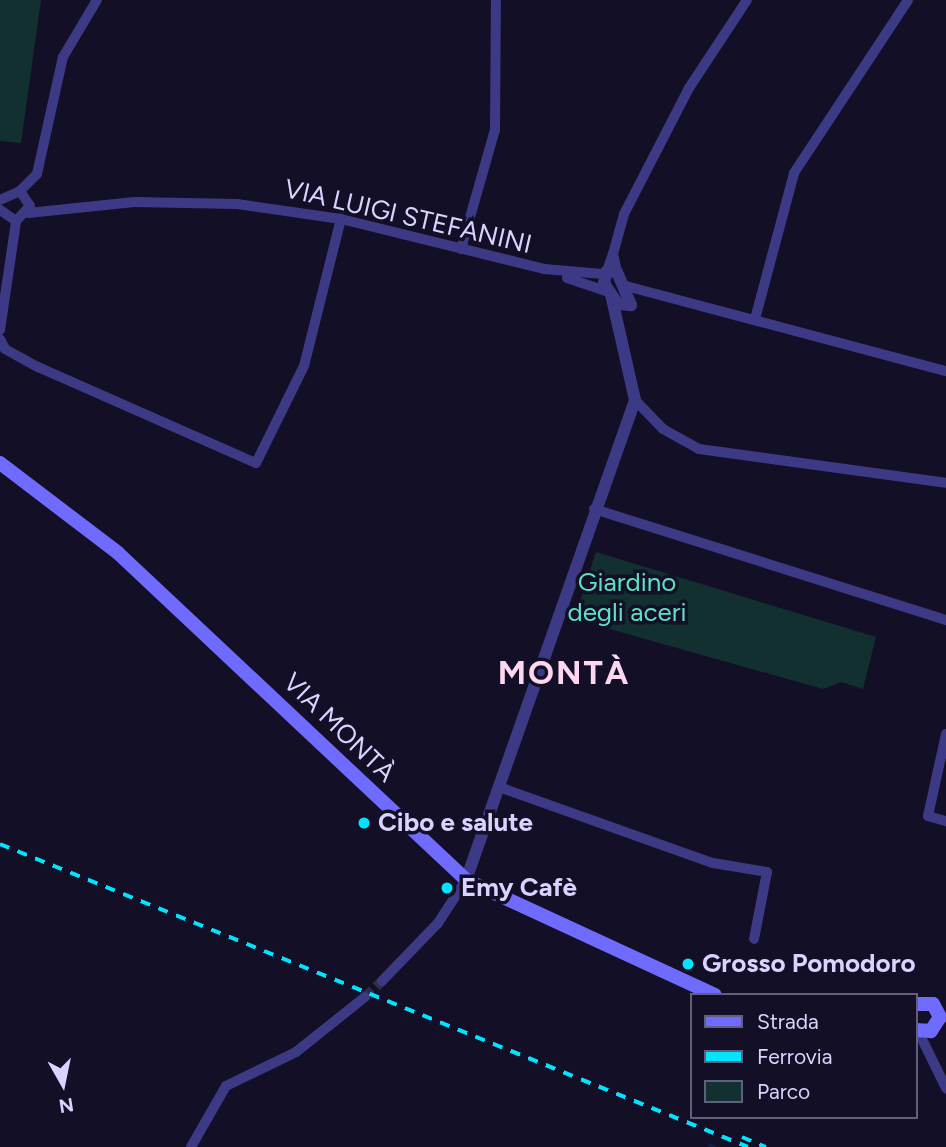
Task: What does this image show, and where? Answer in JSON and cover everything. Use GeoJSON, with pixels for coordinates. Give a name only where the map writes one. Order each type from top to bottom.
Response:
{"type":"FeatureCollection","features":[{"type":"Feature","properties":{"kind":"main road","name":"VIA MONTÀ"},"geometry":{"type":"LineString","coordinates":[[0,463],[118,552],[466,880],[711,993]]}},
{"type":"Feature","properties":{"kind":"main road"},"geometry":{"type":"LineString","coordinates":[[918,1030],[940,1023],[926,1005]]}},
{"type":"Feature","properties":{"kind":"street"},"geometry":{"type":"LineString","coordinates":[[0,200],[24,194],[37,174],[63,57],[97,0]]}},
{"type":"Feature","properties":{"kind":"street"},"geometry":{"type":"LineString","coordinates":[[461,248],[495,130],[496,0]]}},
{"type":"Feature","properties":{"kind":"street"},"geometry":{"type":"LineString","coordinates":[[747,0],[689,89],[624,214],[609,272],[611,294],[635,400],[663,429],[699,449],[946,483]]}},
{"type":"Feature","properties":{"kind":"street"},"geometry":{"type":"LineString","coordinates":[[755,319],[794,173],[908,0]]}},
{"type":"Feature","properties":{"kind":"street"},"geometry":{"type":"LineString","coordinates":[[24,194],[28,213]]}},
{"type":"Feature","properties":{"kind":"street","name":"VIA LUIGI STEFANINI"},"geometry":{"type":"LineString","coordinates":[[24,194],[54,206]]}},
{"type":"Feature","properties":{"kind":"street","name":"VIA LUIGI STEFANINI"},"geometry":{"type":"LineString","coordinates":[[16,221],[28,213],[54,206],[209,202],[341,219],[544,269],[611,294]]}},
{"type":"Feature","properties":{"kind":"street"},"geometry":{"type":"LineString","coordinates":[[0,330],[16,221],[1,213]]}},
{"type":"Feature","properties":{"kind":"street"},"geometry":{"type":"LineString","coordinates":[[0,339],[5,349],[38,367],[256,463],[304,366],[341,219]]}},
{"type":"Feature","properties":{"kind":"street","name":"VIA LUIGI STEFANINI"},"geometry":{"type":"LineString","coordinates":[[544,269],[609,272]]}},
{"type":"Feature","properties":{"kind":"street"},"geometry":{"type":"LineString","coordinates":[[609,272],[626,286],[654,298],[755,319],[946,371]]}},
{"type":"Feature","properties":{"kind":"street"},"geometry":{"type":"LineString","coordinates":[[620,335],[630,306],[626,286]]}},
{"type":"Feature","properties":{"kind":"street"},"geometry":{"type":"LineString","coordinates":[[611,294],[630,306]]}},
{"type":"Feature","properties":{"kind":"street"},"geometry":{"type":"LineString","coordinates":[[630,306],[654,298]]}},
{"type":"Feature","properties":{"kind":"street"},"geometry":{"type":"LineString","coordinates":[[382,981],[438,923],[466,880],[594,509],[635,400]]}},
{"type":"Feature","properties":{"kind":"street"},"geometry":{"type":"LineString","coordinates":[[594,509],[946,620]]}},
{"type":"Feature","properties":{"kind":"street"},"geometry":{"type":"LineString","coordinates":[[946,734],[928,817],[946,821]]}},
{"type":"Feature","properties":{"kind":"street"},"geometry":{"type":"LineString","coordinates":[[499,787],[713,863],[767,872],[754,939]]}},
{"type":"Feature","properties":{"kind":"street"},"geometry":{"type":"LineString","coordinates":[[191,1147],[226,1086],[296,1052],[365,997]]}},
{"type":"Feature","properties":{"kind":"street"},"geometry":{"type":"LineString","coordinates":[[934,1061],[940,1023]]}},
{"type":"Feature","properties":{"kind":"street"},"geometry":{"type":"LineString","coordinates":[[918,1032],[946,1088]]}},
{"type":"Feature","properties":{"kind":"green space"},"geometry":{"type":"Polygon","coordinates":[[[0,0],[41,0],[21,143],[0,141],[0,0]]]}},
{"type":"Feature","properties":{"kind":"green space","name":"Giardino degli aceri"},"geometry":{"type":"Polygon","coordinates":[[[596,552],[876,637],[863,689],[841,682],[823,689],[574,619],[596,552]]]}},
{"type":"Feature","properties":{"kind":"waterway"},"geometry":{"type":"LineString","coordinates":[[710,1145],[714,1147]]}},
{"type":"Feature","properties":{"kind":"tunnel"},"geometry":{"type":"LineString","coordinates":[[365,997],[382,981]]}},
{"type":"Feature","properties":{"kind":"railway"},"geometry":{"type":"LineString","coordinates":[[0,844],[748,1147]]}},
{"type":"Feature","properties":{"kind":"railway"},"geometry":{"type":"LineString","coordinates":[[742,1137],[766,1147]]}},
{"type":"Feature","properties":{"kind":"place","name":"Cibo e salute"},"geometry":{"type":"Point","coordinates":[364,823]}},
{"type":"Feature","properties":{"kind":"place","name":"Emy Cafè"},"geometry":{"type":"Point","coordinates":[447,888]}},
{"type":"Feature","properties":{"kind":"place","name":"Grosso Pomodoro"},"geometry":{"type":"Point","coordinates":[688,964]}},
{"type":"Feature","properties":{"kind":"district","name":"MONTÀ"},"geometry":{"type":"Point","coordinates":[564,673]}}]}
